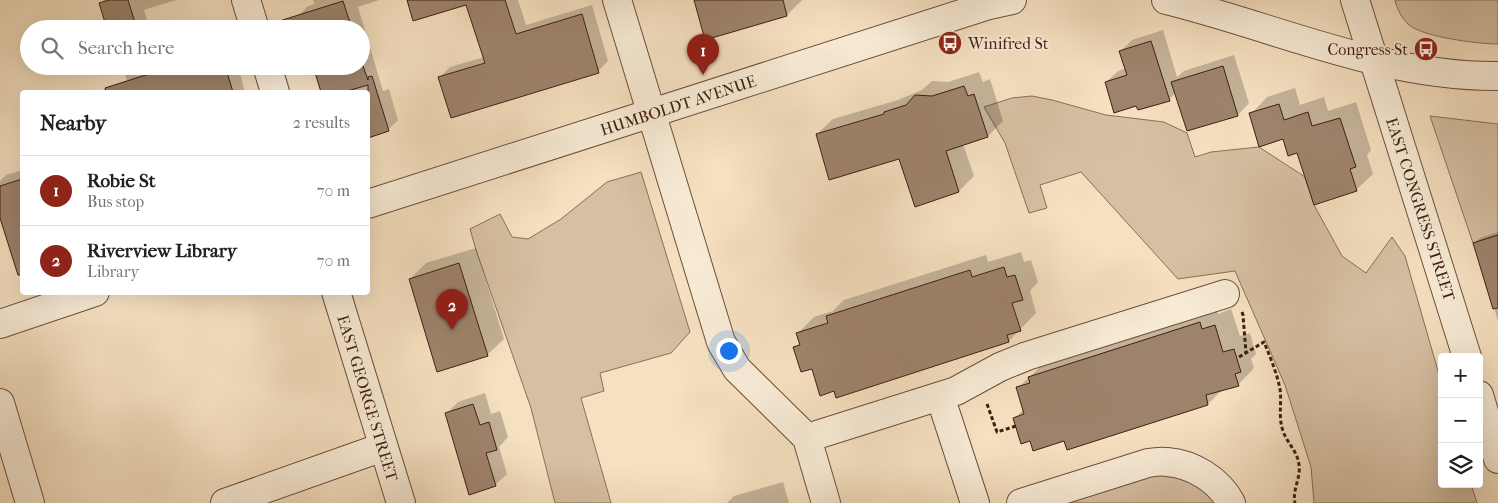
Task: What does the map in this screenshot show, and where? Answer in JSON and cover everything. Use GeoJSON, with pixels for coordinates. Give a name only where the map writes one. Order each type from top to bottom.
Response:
{"type":"FeatureCollection","features":[{"type":"Feature","properties":{"kind":"street"},"geometry":{"type":"LineString","coordinates":[[246,0],[252,20]]}},
{"type":"Feature","properties":{"kind":"street"},"geometry":{"type":"LineString","coordinates":[[618,0],[715,324],[724,348],[737,369],[807,438],[826,503]]}},
{"type":"Feature","properties":{"kind":"street"},"geometry":{"type":"LineString","coordinates":[[1166,0],[1374,61],[1444,73],[1498,76]]}},
{"type":"Feature","properties":{"kind":"street","name":"EAST CONGRESS STREET"},"geometry":{"type":"LineString","coordinates":[[1355,0],[1466,353]]}},
{"type":"Feature","properties":{"kind":"street","name":"HUMBOLDT AVENUE"},"geometry":{"type":"LineString","coordinates":[[370,203],[996,2]]}},
{"type":"Feature","properties":{"kind":"street"},"geometry":{"type":"LineString","coordinates":[[270,75],[274,90]]}},
{"type":"Feature","properties":{"kind":"street"},"geometry":{"type":"LineString","coordinates":[[807,438],[956,391],[1000,367],[1027,356],[1225,294]]}},
{"type":"Feature","properties":{"kind":"street"},"geometry":{"type":"LineString","coordinates":[[0,324],[86,295]]}},
{"type":"Feature","properties":{"kind":"street","name":"EAST GEORGE STREET"},"geometry":{"type":"LineString","coordinates":[[337,295],[400,503]]}},
{"type":"Feature","properties":{"kind":"street"},"geometry":{"type":"LineString","coordinates":[[940,396],[975,503]]}},
{"type":"Feature","properties":{"kind":"street"},"geometry":{"type":"LineString","coordinates":[[1480,398],[1498,459]]}},
{"type":"Feature","properties":{"kind":"street"},"geometry":{"type":"LineString","coordinates":[[0,403],[30,503]]}},
{"type":"Feature","properties":{"kind":"street"},"geometry":{"type":"LineString","coordinates":[[225,503],[383,447]]}},
{"type":"Feature","properties":{"kind":"street"},"geometry":{"type":"LineString","coordinates":[[1021,503],[1148,463],[1167,462],[1187,466],[1201,472],[1216,483],[1231,503]]}},
{"type":"Feature","properties":{"kind":"path"},"geometry":{"type":"LineString","coordinates":[[1239,357],[1264,342],[1276,370],[1280,391],[1279,409],[1283,432],[1295,451],[1300,466],[1294,497],[1295,503]]}},
{"type":"Feature","properties":{"kind":"shaded area"},"geometry":{"type":"Polygon","coordinates":[[[1395,0],[1498,0],[1498,44],[1451,39],[1415,29],[1403,19],[1395,0]]]}},
{"type":"Feature","properties":{"kind":"shaded area"},"geometry":{"type":"Polygon","coordinates":[[[1032,96],[1106,115],[1164,122],[1187,133],[1195,157],[1211,152],[1259,147],[1305,177],[1314,205],[1342,256],[1366,273],[1392,237],[1405,256],[1438,371],[1438,488],[1472,488],[1477,503],[1314,503],[1311,467],[1285,385],[1235,271],[1178,279],[1081,172],[1040,185],[1047,208],[1029,213],[1005,143],[984,107],[1012,98],[1032,96]]]}},
{"type":"Feature","properties":{"kind":"shaded area"},"geometry":{"type":"Polygon","coordinates":[[[1430,116],[1498,124],[1498,235],[1473,243],[1430,116]]]}},
{"type":"Feature","properties":{"kind":"shaded area"},"geometry":{"type":"Polygon","coordinates":[[[641,172],[690,332],[671,353],[600,373],[604,391],[581,398],[611,503],[555,503],[531,408],[470,229],[500,214],[512,237],[528,239],[561,219],[607,182],[641,172]]]}},
{"type":"Feature","properties":{"kind":"shaded area"},"geometry":{"type":"Polygon","coordinates":[[[1167,462],[1223,503],[1053,503],[1167,462]]]}},
{"type":"Feature","properties":{"kind":"building"},"geometry":{"type":"Polygon","coordinates":[[[109,0],[128,0],[134,20],[104,20],[99,3],[109,0]]]}},
{"type":"Feature","properties":{"kind":"building"},"geometry":{"type":"Polygon","coordinates":[[[407,0],[505,0],[516,34],[582,14],[599,73],[451,118],[438,77],[485,63],[466,5],[413,21],[407,0]]]}},
{"type":"Feature","properties":{"kind":"building"},"geometry":{"type":"Polygon","coordinates":[[[694,0],[783,0],[787,16],[705,40],[694,0]]]}},
{"type":"Feature","properties":{"kind":"building"},"geometry":{"type":"Polygon","coordinates":[[[343,1],[349,20],[283,20],[343,1]]]}},
{"type":"Feature","properties":{"kind":"building"},"geometry":{"type":"Polygon","coordinates":[[[1151,41],[1170,101],[1138,110],[1136,106],[1114,113],[1105,82],[1127,75],[1119,51],[1151,41]]]}},
{"type":"Feature","properties":{"kind":"building"},"geometry":{"type":"Polygon","coordinates":[[[1223,66],[1238,116],[1187,131],[1171,82],[1223,66]]]}},
{"type":"Feature","properties":{"kind":"building"},"geometry":{"type":"Polygon","coordinates":[[[146,75],[228,75],[232,90],[106,90],[105,88],[146,75]]]}},
{"type":"Feature","properties":{"kind":"building"},"geometry":{"type":"Polygon","coordinates":[[[316,75],[366,75],[368,80],[368,77],[372,76],[389,131],[370,137],[370,90],[368,90],[368,85],[351,90],[320,90],[316,75]]]}},
{"type":"Feature","properties":{"kind":"building"},"geometry":{"type":"Polygon","coordinates":[[[964,86],[968,96],[974,94],[988,137],[946,151],[959,192],[915,207],[899,159],[829,180],[816,134],[884,114],[884,112],[906,105],[915,95],[932,96],[964,86]]]}},
{"type":"Feature","properties":{"kind":"building"},"geometry":{"type":"Polygon","coordinates":[[[1279,104],[1284,120],[1308,112],[1312,126],[1340,118],[1356,167],[1350,169],[1357,191],[1314,205],[1297,153],[1288,156],[1283,139],[1259,147],[1249,113],[1279,104]]]}},
{"type":"Feature","properties":{"kind":"building"},"geometry":{"type":"Polygon","coordinates":[[[20,180],[20,275],[18,275],[0,218],[0,186],[20,180]]]}},
{"type":"Feature","properties":{"kind":"building"},"geometry":{"type":"Polygon","coordinates":[[[1498,235],[1498,308],[1493,309],[1473,243],[1498,235]]]}},
{"type":"Feature","properties":{"kind":"building"},"geometry":{"type":"Polygon","coordinates":[[[459,263],[488,356],[437,372],[409,279],[459,263]]]}},
{"type":"Feature","properties":{"kind":"building"},"geometry":{"type":"Polygon","coordinates":[[[1004,267],[1007,277],[1015,275],[1023,300],[1012,303],[1021,331],[1007,335],[1009,342],[836,398],[834,391],[820,396],[812,369],[801,372],[793,347],[800,345],[796,333],[828,323],[826,316],[970,270],[972,277],[1004,267]]]}},
{"type":"Feature","properties":{"kind":"building"},"geometry":{"type":"Polygon","coordinates":[[[1200,322],[1202,329],[1215,325],[1223,352],[1234,349],[1241,372],[1235,374],[1239,386],[1206,395],[1208,405],[1067,450],[1064,441],[1033,451],[1030,441],[1021,444],[1013,418],[1024,414],[1016,387],[1030,383],[1028,377],[1200,322]]]}},
{"type":"Feature","properties":{"kind":"building"},"geometry":{"type":"Polygon","coordinates":[[[473,404],[480,425],[489,422],[497,450],[486,453],[496,486],[469,495],[445,413],[473,404]]]}},
{"type":"Feature","properties":{"kind":"place","name":"Winifred St"},"geometry":{"type":"Point","coordinates":[950,43]}},
{"type":"Feature","properties":{"kind":"place","name":"Congress St"},"geometry":{"type":"Point","coordinates":[1426,49]}},
{"type":"Feature","properties":{"kind":"place","name":"Robie St"},"geometry":{"type":"Point","coordinates":[703,75]}},
{"type":"Feature","properties":{"kind":"place","name":"Riverview Library"},"geometry":{"type":"Point","coordinates":[452,330]}}]}
